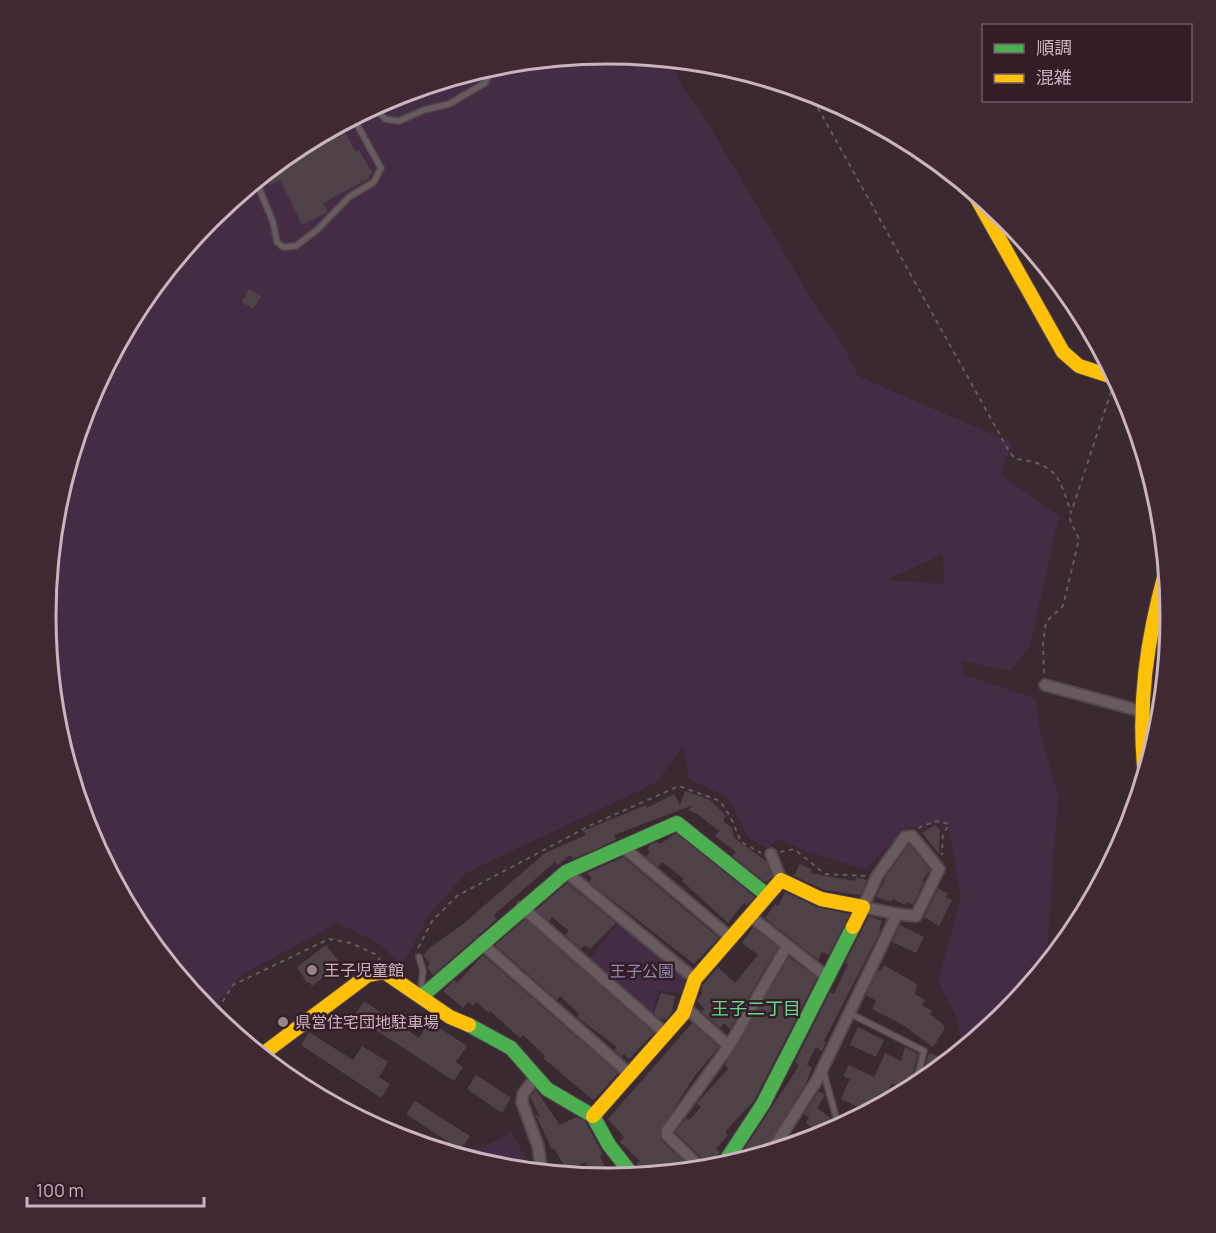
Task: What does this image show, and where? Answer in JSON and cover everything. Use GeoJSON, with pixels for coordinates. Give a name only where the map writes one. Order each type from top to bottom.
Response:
{"type":"FeatureCollection","features":[{"type":"Feature","properties":{"kind":"street"},"geometry":{"type":"LineString","coordinates":[[985,213],[1063,352],[1079,366],[1105,374]]}},
{"type":"Feature","properties":{"kind":"street"},"geometry":{"type":"LineString","coordinates":[[1142,759],[1139,741],[1148,644],[1159,597]]}},
{"type":"Feature","properties":{"kind":"street"},"geometry":{"type":"LineString","coordinates":[[1045,685],[1141,711]]}},
{"type":"Feature","properties":{"kind":"street"},"geometry":{"type":"LineString","coordinates":[[423,994],[522,907],[566,872],[677,823],[767,895]]}},
{"type":"Feature","properties":{"kind":"street"},"geometry":{"type":"LineString","coordinates":[[730,1155],[763,1104],[863,907],[873,882],[905,837],[912,836],[939,868],[916,916],[897,914],[863,907],[821,899],[781,879],[771,854]]}},
{"type":"Feature","properties":{"kind":"street"},"geometry":{"type":"LineString","coordinates":[[623,847],[730,937]]}},
{"type":"Feature","properties":{"kind":"street"},"geometry":{"type":"LineString","coordinates":[[566,872],[695,979]]}},
{"type":"Feature","properties":{"kind":"street"},"geometry":{"type":"LineString","coordinates":[[593,1116],[666,1034],[686,1008],[695,979],[781,879]]}},
{"type":"Feature","properties":{"kind":"street"},"geometry":{"type":"LineString","coordinates":[[522,907],[666,1034]]}},
{"type":"Feature","properties":{"kind":"street"},"geometry":{"type":"LineString","coordinates":[[777,1143],[817,1080],[897,914]]}},
{"type":"Feature","properties":{"kind":"street"},"geometry":{"type":"LineString","coordinates":[[750,916],[826,976]]}},
{"type":"Feature","properties":{"kind":"street"},"geometry":{"type":"LineString","coordinates":[[481,943],[630,1074]]}},
{"type":"Feature","properties":{"kind":"street"},"geometry":{"type":"LineString","coordinates":[[694,1162],[667,1135],[667,1131],[729,1046],[787,946]]}},
{"type":"Feature","properties":{"kind":"street"},"geometry":{"type":"LineString","coordinates":[[267,1051],[368,975],[381,972],[423,994],[450,1017],[491,1035],[511,1048],[547,1089],[593,1116],[609,1145],[627,1168]]}},
{"type":"Feature","properties":{"kind":"street"},"geometry":{"type":"LineString","coordinates":[[686,1008],[729,1046]]}},
{"type":"Feature","properties":{"kind":"street"},"geometry":{"type":"LineString","coordinates":[[535,1078],[523,1095],[522,1102],[538,1146],[541,1165]]}},
{"type":"Feature","properties":{"kind":"lane"},"geometry":{"type":"LineString","coordinates":[[380,114],[385,119],[399,121],[424,110],[449,104],[485,83],[487,78]]}},
{"type":"Feature","properties":{"kind":"lane"},"geometry":{"type":"LineString","coordinates":[[259,189],[273,222],[276,242],[282,247],[296,246],[318,229],[349,196],[374,182],[381,168],[357,125]]}},
{"type":"Feature","properties":{"kind":"lane"},"geometry":{"type":"LineString","coordinates":[[419,957],[423,971],[421,989],[423,994]]}},
{"type":"Feature","properties":{"kind":"lane"},"geometry":{"type":"LineString","coordinates":[[849,1013],[924,1051],[918,1074]]}},
{"type":"Feature","properties":{"kind":"lane"},"geometry":{"type":"LineString","coordinates":[[822,1066],[837,1119]]}},
{"type":"Feature","properties":{"kind":"path"},"geometry":{"type":"LineString","coordinates":[[816,105],[1010,453],[1016,459],[1038,461],[1051,469],[1061,482],[1071,513]]}},
{"type":"Feature","properties":{"kind":"path"},"geometry":{"type":"LineString","coordinates":[[1045,685],[1043,643],[1046,622],[1063,606],[1079,539],[1070,520],[1071,513],[1112,390]]}},
{"type":"Feature","properties":{"kind":"path"},"geometry":{"type":"LineString","coordinates":[[419,957],[417,951],[432,921],[457,896],[589,826],[679,786],[720,801],[730,816],[741,842],[765,856],[794,849],[825,874],[865,874],[873,882]]}},
{"type":"Feature","properties":{"kind":"path"},"geometry":{"type":"LineString","coordinates":[[912,836],[916,829],[936,820],[949,824],[943,835],[942,856],[935,865]]}},
{"type":"Feature","properties":{"kind":"path"},"geometry":{"type":"LineString","coordinates":[[219,1008],[233,986],[329,939],[351,943],[375,954],[382,962],[381,972]]}},
{"type":"Feature","properties":{"kind":"green space"},"geometry":{"type":"Polygon","coordinates":[[[572,65],[644,65],[674,68],[680,83],[706,120],[812,300],[844,347],[858,376],[1012,443],[1001,475],[1059,516],[1030,646],[1010,671],[962,661],[964,675],[1036,699],[1041,735],[1058,795],[1047,952],[999,1007],[961,1041],[958,1019],[938,982],[961,897],[948,823],[909,827],[864,869],[806,851],[779,839],[766,848],[748,837],[728,797],[688,779],[686,755],[682,747],[657,782],[466,873],[429,915],[402,966],[378,943],[338,923],[241,975],[216,1006],[170,953],[149,923],[112,861],[98,828],[74,759],[66,724],[57,653],[56,616],[60,544],[74,474],[85,439],[112,372],[130,340],[170,280],[217,226],[272,178],[332,138],[364,121],[430,93],[500,75],[572,65]],[[943,554],[885,580],[944,584],[943,554]]]}},
{"type":"Feature","properties":{"kind":"green space","name":"王子公園"},"geometry":{"type":"Polygon","coordinates":[[[620,921],[686,977],[683,994],[659,990],[653,1014],[590,958],[620,921]]]}},
{"type":"Feature","properties":{"kind":"green space"},"geometry":{"type":"Polygon","coordinates":[[[512,1132],[527,1163],[500,1158],[474,1152],[512,1132]]]}},
{"type":"Feature","properties":{"kind":"building"},"geometry":{"type":"Polygon","coordinates":[[[344,131],[356,152],[359,150],[372,173],[368,176],[370,178],[323,203],[328,212],[302,225],[280,180],[269,186],[267,182],[272,178],[301,157],[344,131]]]}},
{"type":"Feature","properties":{"kind":"building"},"geometry":{"type":"Polygon","coordinates":[[[249,289],[261,296],[253,309],[242,302],[249,289]]]}},
{"type":"Feature","properties":{"kind":"building"},"geometry":{"type":"Polygon","coordinates":[[[685,791],[710,800],[726,816],[723,821],[732,828],[734,838],[766,861],[772,877],[766,883],[732,856],[736,852],[715,836],[719,831],[688,810],[693,805],[614,835],[616,840],[574,859],[570,855],[558,865],[555,862],[494,915],[497,919],[433,975],[427,967],[430,963],[423,955],[432,946],[463,924],[545,853],[586,835],[583,831],[646,805],[647,808],[674,794],[680,805],[685,791]]]}},
{"type":"Feature","properties":{"kind":"building"},"geometry":{"type":"Polygon","coordinates":[[[935,825],[940,830],[939,854],[922,833],[935,825]]]}},
{"type":"Feature","properties":{"kind":"building"},"geometry":{"type":"Polygon","coordinates":[[[676,833],[755,897],[747,905],[744,903],[728,923],[682,881],[684,879],[662,862],[658,867],[646,857],[650,852],[647,849],[651,844],[657,842],[660,844],[676,833]]]}},
{"type":"Feature","properties":{"kind":"building"},"geometry":{"type":"Polygon","coordinates":[[[909,844],[930,870],[922,881],[924,882],[913,905],[876,897],[887,875],[909,844]]]}},
{"type":"Feature","properties":{"kind":"building"},"geometry":{"type":"Polygon","coordinates":[[[623,857],[719,938],[694,964],[589,882],[592,878],[587,873],[623,857]]]}},
{"type":"Feature","properties":{"kind":"building"},"geometry":{"type":"Polygon","coordinates":[[[800,864],[812,870],[810,873],[855,881],[856,877],[867,880],[860,895],[824,890],[794,876],[800,864]]]}},
{"type":"Feature","properties":{"kind":"building"},"geometry":{"type":"Polygon","coordinates":[[[567,883],[616,923],[590,949],[585,945],[581,949],[565,935],[569,931],[552,917],[549,921],[536,910],[567,883]]]}},
{"type":"Feature","properties":{"kind":"building"},"geometry":{"type":"Polygon","coordinates":[[[938,888],[948,894],[946,897],[952,900],[939,926],[924,917],[938,888]]]}},
{"type":"Feature","properties":{"kind":"building"},"geometry":{"type":"Polygon","coordinates":[[[785,892],[817,907],[850,914],[829,955],[822,952],[818,960],[765,918],[775,904],[778,906],[785,892]]]}},
{"type":"Feature","properties":{"kind":"building"},"geometry":{"type":"Polygon","coordinates":[[[869,916],[882,921],[879,929],[881,930],[824,1041],[826,1042],[822,1051],[816,1047],[807,1065],[812,1068],[806,1083],[768,1145],[742,1152],[799,1066],[795,1062],[830,992],[834,994],[848,964],[845,963],[869,916]]]}},
{"type":"Feature","properties":{"kind":"building"},"geometry":{"type":"Polygon","coordinates":[[[525,919],[654,1033],[629,1059],[624,1054],[622,1057],[614,1050],[617,1047],[577,1017],[579,1014],[560,996],[557,1000],[495,945],[525,919]]]}},
{"type":"Feature","properties":{"kind":"building"},"geometry":{"type":"Polygon","coordinates":[[[900,925],[924,937],[916,953],[892,942],[900,925]]]}},
{"type":"Feature","properties":{"kind":"building"},"geometry":{"type":"Polygon","coordinates":[[[753,928],[778,947],[730,1029],[724,1023],[720,1028],[702,1012],[704,1008],[697,1001],[702,994],[702,986],[718,967],[735,983],[758,955],[742,943],[753,928]]]}},
{"type":"Feature","properties":{"kind":"building"},"geometry":{"type":"Polygon","coordinates":[[[326,945],[341,964],[312,986],[309,982],[307,983],[297,967],[326,945]]]}},
{"type":"Feature","properties":{"kind":"building"},"geometry":{"type":"Polygon","coordinates":[[[483,955],[618,1073],[597,1097],[593,1100],[543,1058],[545,1056],[523,1035],[520,1038],[490,1011],[489,1013],[476,1002],[473,1006],[468,1002],[463,1008],[443,991],[454,980],[457,983],[483,955]]]}},
{"type":"Feature","properties":{"kind":"building"},"geometry":{"type":"Polygon","coordinates":[[[789,957],[817,978],[754,1101],[725,1132],[728,1135],[716,1149],[720,1152],[715,1158],[704,1160],[675,1132],[686,1118],[689,1120],[701,1107],[697,1103],[728,1069],[725,1065],[789,957]]]}},
{"type":"Feature","properties":{"kind":"building"},"geometry":{"type":"Polygon","coordinates":[[[884,965],[915,983],[917,986],[915,994],[925,1000],[922,1005],[932,1011],[930,1014],[944,1025],[944,1030],[933,1047],[903,1025],[872,1009],[876,1001],[866,995],[878,970],[881,971],[884,965]]]}},
{"type":"Feature","properties":{"kind":"building"},"geometry":{"type":"Polygon","coordinates":[[[661,993],[675,996],[672,1012],[667,1019],[660,1019],[654,1013],[661,993]]]}},
{"type":"Feature","properties":{"kind":"building"},"geometry":{"type":"Polygon","coordinates":[[[364,1001],[419,1038],[429,1021],[467,1046],[456,1062],[463,1067],[454,1081],[354,1016],[364,1001]]]}},
{"type":"Feature","properties":{"kind":"building"},"geometry":{"type":"Polygon","coordinates":[[[692,1023],[719,1047],[694,1077],[660,1131],[661,1140],[685,1163],[640,1168],[636,1164],[640,1161],[620,1142],[624,1137],[608,1119],[692,1023]]]}},
{"type":"Feature","properties":{"kind":"building"},"geometry":{"type":"Polygon","coordinates":[[[858,1027],[884,1040],[876,1057],[850,1045],[858,1027]]]}},
{"type":"Feature","properties":{"kind":"building"},"geometry":{"type":"Polygon","coordinates":[[[309,1032],[353,1060],[362,1046],[388,1062],[379,1077],[390,1084],[381,1098],[301,1045],[309,1032]]]}},
{"type":"Feature","properties":{"kind":"building"},"geometry":{"type":"Polygon","coordinates":[[[905,1047],[918,1054],[912,1078],[900,1085],[891,1084],[887,1093],[860,1108],[841,1099],[850,1079],[843,1076],[849,1065],[874,1077],[885,1053],[901,1061],[905,1047]]]}},
{"type":"Feature","properties":{"kind":"building"},"geometry":{"type":"Polygon","coordinates":[[[929,1053],[941,1057],[924,1069],[929,1053]]]}},
{"type":"Feature","properties":{"kind":"building"},"geometry":{"type":"Polygon","coordinates":[[[476,1075],[511,1098],[502,1113],[467,1089],[476,1075]]]}},
{"type":"Feature","properties":{"kind":"building"},"geometry":{"type":"Polygon","coordinates":[[[536,1090],[560,1125],[576,1117],[585,1121],[603,1154],[600,1156],[606,1169],[589,1168],[585,1162],[573,1168],[565,1167],[554,1148],[552,1149],[535,1114],[540,1117],[530,1097],[536,1090]]]}},
{"type":"Feature","properties":{"kind":"building"},"geometry":{"type":"Polygon","coordinates":[[[819,1091],[825,1095],[817,1108],[832,1119],[814,1129],[806,1123],[809,1117],[804,1114],[819,1091]]]}},
{"type":"Feature","properties":{"kind":"building"},"geometry":{"type":"Polygon","coordinates":[[[415,1101],[470,1136],[461,1149],[456,1148],[406,1114],[415,1101]]]}},
{"type":"Feature","properties":{"kind":"traffic: fast"},"geometry":{"type":"LineString","coordinates":[[421,997],[566,872],[677,823],[767,895]]}},
{"type":"Feature","properties":{"kind":"traffic: fast"},"geometry":{"type":"LineString","coordinates":[[730,1155],[763,1104],[853,927]]}},
{"type":"Feature","properties":{"kind":"traffic: fast"},"geometry":{"type":"LineString","coordinates":[[469,1025],[511,1048],[547,1089],[593,1116],[609,1145],[627,1168]]}},
{"type":"Feature","properties":{"kind":"traffic: slow"},"geometry":{"type":"LineString","coordinates":[[985,213],[1063,352],[1079,366],[1105,374]]}},
{"type":"Feature","properties":{"kind":"traffic: slow"},"geometry":{"type":"LineString","coordinates":[[1143,753],[1142,723],[1145,672],[1159,594]]}},
{"type":"Feature","properties":{"kind":"traffic: slow"},"geometry":{"type":"LineString","coordinates":[[593,1116],[683,1014],[695,979],[781,880],[821,899],[863,907],[853,927]]}},
{"type":"Feature","properties":{"kind":"traffic: slow"},"geometry":{"type":"LineString","coordinates":[[267,1051],[368,975],[384,972],[450,1017],[469,1025]]}},
{"type":"Feature","properties":{"kind":"place","name":"王子児童館"},"geometry":{"type":"Point","coordinates":[312,970]}},
{"type":"Feature","properties":{"kind":"place","name":"県営住宅団地駐車場"},"geometry":{"type":"Point","coordinates":[283,1022]}},
{"type":"Feature","properties":{"kind":"district","name":"王子二丁目"},"geometry":{"type":"Point","coordinates":[756,1008]}}]}
